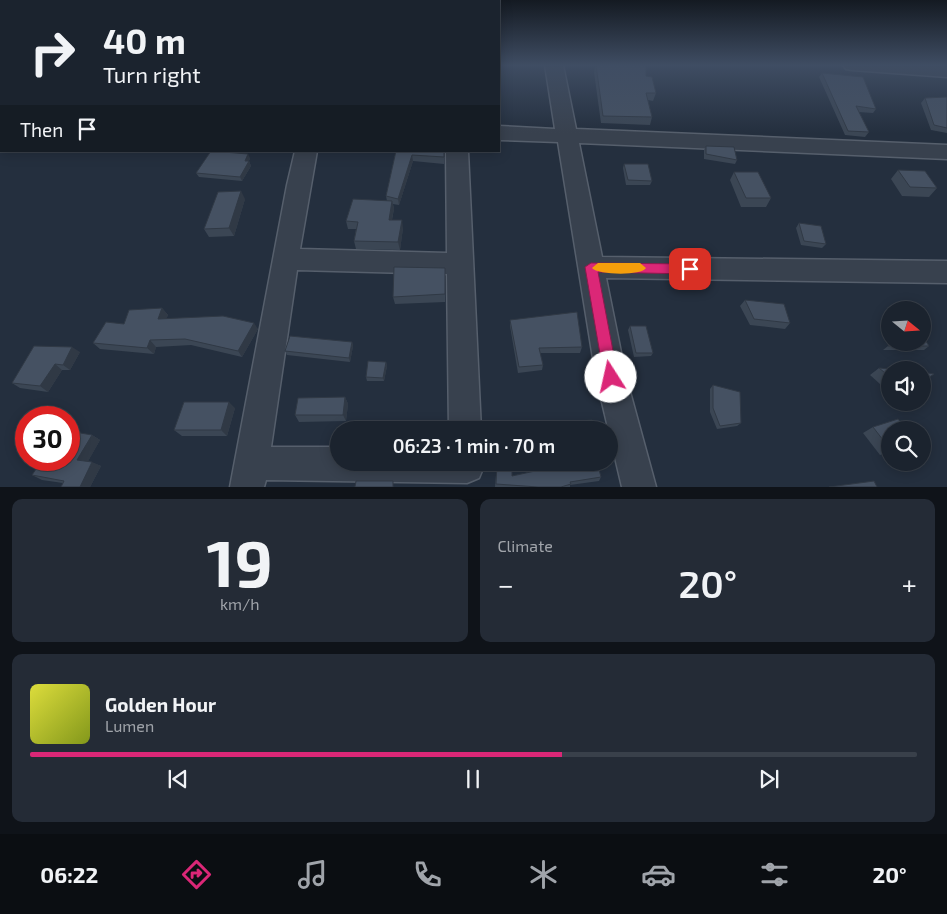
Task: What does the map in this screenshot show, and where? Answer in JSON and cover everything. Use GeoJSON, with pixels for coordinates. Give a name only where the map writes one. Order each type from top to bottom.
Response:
{"type":"FeatureCollection","features":[{"type":"Feature","properties":{"kind":"street"},"geometry":{"type":"LineString","coordinates":[[558,88],[611,377],[639,486]]}},
{"type":"Feature","properties":{"kind":"street"},"geometry":{"type":"LineString","coordinates":[[500,133],[947,152]]}},
{"type":"Feature","properties":{"kind":"street"},"geometry":{"type":"LineString","coordinates":[[306,152],[250,475],[467,472]]}},
{"type":"Feature","properties":{"kind":"street"},"geometry":{"type":"LineString","coordinates":[[457,152],[465,421]]}},
{"type":"Feature","properties":{"kind":"street"},"geometry":{"type":"LineString","coordinates":[[286,259],[459,264]]}},
{"type":"Feature","properties":{"kind":"street"},"geometry":{"type":"LineString","coordinates":[[591,267],[947,272]]}},
{"type":"Feature","properties":{"kind":"building"},"geometry":{"type":"Polygon","coordinates":[[[599,88],[655,88],[656,93],[646,93],[652,117],[603,116],[599,88]]]}},
{"type":"Feature","properties":{"kind":"building"},"geometry":{"type":"Polygon","coordinates":[[[829,88],[867,88],[876,109],[856,106],[869,132],[848,131],[829,88]]]}},
{"type":"Feature","properties":{"kind":"building"},"geometry":{"type":"Polygon","coordinates":[[[947,97],[947,128],[934,125],[925,98],[947,97]]]}},
{"type":"Feature","properties":{"kind":"building"},"geometry":{"type":"Polygon","coordinates":[[[706,146],[734,147],[737,160],[706,154],[706,146]]]}},
{"type":"Feature","properties":{"kind":"building"},"geometry":{"type":"Polygon","coordinates":[[[210,152],[248,154],[245,161],[249,161],[240,177],[196,173],[210,152]]]}},
{"type":"Feature","properties":{"kind":"building"},"geometry":{"type":"Polygon","coordinates":[[[396,152],[444,152],[444,157],[412,155],[398,199],[386,196],[396,152]]]}},
{"type":"Feature","properties":{"kind":"building"},"geometry":{"type":"Polygon","coordinates":[[[624,164],[648,164],[652,181],[628,180],[624,164]]]}},
{"type":"Feature","properties":{"kind":"building"},"geometry":{"type":"Polygon","coordinates":[[[898,170],[925,171],[937,188],[910,187],[898,170]]]}},
{"type":"Feature","properties":{"kind":"building"},"geometry":{"type":"Polygon","coordinates":[[[734,172],[758,172],[771,198],[746,198],[734,172]]]}},
{"type":"Feature","properties":{"kind":"building"},"geometry":{"type":"Polygon","coordinates":[[[241,191],[229,228],[204,229],[218,192],[241,191]]]}},
{"type":"Feature","properties":{"kind":"building"},"geometry":{"type":"Polygon","coordinates":[[[353,199],[392,201],[389,220],[402,220],[398,242],[354,241],[358,222],[346,221],[353,199]]]}},
{"type":"Feature","properties":{"kind":"building"},"geometry":{"type":"Polygon","coordinates":[[[799,223],[821,226],[826,244],[804,241],[799,223]]]}},
{"type":"Feature","properties":{"kind":"building"},"geometry":{"type":"Polygon","coordinates":[[[394,267],[445,268],[445,294],[393,297],[394,267]]]}},
{"type":"Feature","properties":{"kind":"building"},"geometry":{"type":"Polygon","coordinates":[[[745,300],[784,304],[790,323],[754,319],[745,300]]]}},
{"type":"Feature","properties":{"kind":"building"},"geometry":{"type":"Polygon","coordinates":[[[162,308],[158,319],[223,316],[254,323],[238,351],[185,339],[150,340],[147,348],[93,343],[106,322],[124,324],[129,310],[162,308]]]}},
{"type":"Feature","properties":{"kind":"building"},"geometry":{"type":"Polygon","coordinates":[[[577,312],[582,347],[539,348],[543,365],[519,367],[510,320],[577,312]]]}},
{"type":"Feature","properties":{"kind":"building"},"geometry":{"type":"Polygon","coordinates":[[[630,326],[646,326],[653,353],[636,353],[630,326]]]}},
{"type":"Feature","properties":{"kind":"building"},"geometry":{"type":"Polygon","coordinates":[[[290,336],[352,342],[349,358],[285,351],[290,336]]]}},
{"type":"Feature","properties":{"kind":"building"},"geometry":{"type":"Polygon","coordinates":[[[34,346],[72,347],[63,365],[55,364],[40,386],[12,383],[34,346]]]}},
{"type":"Feature","properties":{"kind":"building"},"geometry":{"type":"Polygon","coordinates":[[[368,361],[386,362],[383,378],[366,377],[368,361]]]}},
{"type":"Feature","properties":{"kind":"building"},"geometry":{"type":"Polygon","coordinates":[[[713,385],[740,392],[741,423],[720,426],[713,408],[713,385]]]}},
{"type":"Feature","properties":{"kind":"building"},"geometry":{"type":"Polygon","coordinates":[[[345,397],[343,415],[295,415],[298,398],[345,397]]]}},
{"type":"Feature","properties":{"kind":"building"},"geometry":{"type":"Polygon","coordinates":[[[184,402],[229,402],[221,430],[174,430],[184,402]]]}},
{"type":"Feature","properties":{"kind":"building"},"geometry":{"type":"Polygon","coordinates":[[[881,424],[881,437],[873,427],[881,424]]]}},
{"type":"Feature","properties":{"kind":"building"},"geometry":{"type":"Polygon","coordinates":[[[80,433],[92,435],[80,455],[80,433]]]}},
{"type":"Feature","properties":{"kind":"building"},"geometry":{"type":"Polygon","coordinates":[[[80,460],[92,462],[80,487],[61,487],[64,481],[32,475],[35,471],[80,471],[80,460]]]}},
{"type":"Feature","properties":{"kind":"building"},"geometry":{"type":"Polygon","coordinates":[[[497,471],[512,471],[512,476],[535,471],[599,471],[601,477],[570,482],[571,484],[561,487],[496,484],[497,471]]]}},
{"type":"Feature","properties":{"kind":"building"},"geometry":{"type":"Polygon","coordinates":[[[356,481],[393,481],[393,487],[355,487],[356,481]]]}},
{"type":"Feature","properties":{"kind":"building"},"geometry":{"type":"Polygon","coordinates":[[[874,481],[877,487],[829,487],[874,481]]]}},
{"type":"Feature","properties":{"kind":"slow traffic"},"geometry":{"type":"LineString","coordinates":[[598,268],[640,268]]}},
{"type":"Feature","properties":{"kind":"route"},"geometry":{"type":"LineString","coordinates":[[611,377],[591,267],[690,269]]}}]}
